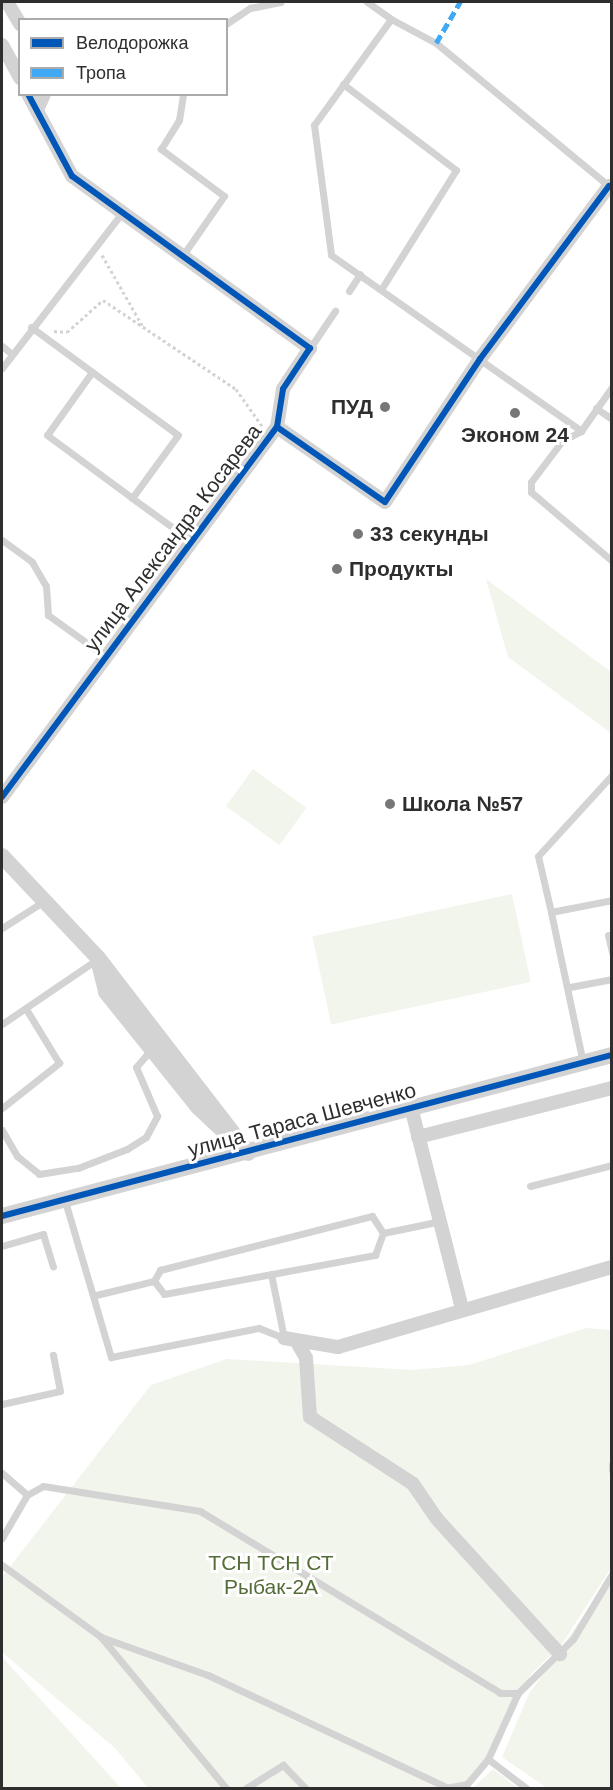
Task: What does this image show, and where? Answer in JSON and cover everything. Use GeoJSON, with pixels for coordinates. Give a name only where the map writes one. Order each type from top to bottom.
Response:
{"type":"FeatureCollection","features":[{"type":"Feature","properties":{"kind":"street"},"geometry":{"type":"LineString","coordinates":[[7,2],[18,21]]}},
{"type":"Feature","properties":{"kind":"street"},"geometry":{"type":"LineString","coordinates":[[2,45],[18,74]]}},
{"type":"Feature","properties":{"kind":"street"},"geometry":{"type":"LineString","coordinates":[[29,96],[72,176],[310,348],[283,389],[270,428]]}},
{"type":"Feature","properties":{"kind":"street"},"geometry":{"type":"LineString","coordinates":[[37,110],[43,96]]}},
{"type":"Feature","properties":{"kind":"street","name":"улица Александра Косарева"},"geometry":{"type":"LineString","coordinates":[[2,797],[270,428],[385,502],[480,359],[609,186]]}},
{"type":"Feature","properties":{"kind":"street","name":"улица Тараса Шевченко"},"geometry":{"type":"LineString","coordinates":[[2,856],[98,958],[248,1153]]}},
{"type":"Feature","properties":{"kind":"street"},"geometry":{"type":"LineString","coordinates":[[98,958],[105,992],[198,1107],[248,1153]]}},
{"type":"Feature","properties":{"kind":"street","name":"улица Тараса Шевченко"},"geometry":{"type":"LineString","coordinates":[[2,1216],[248,1153],[411,1107],[612,1055]]}},
{"type":"Feature","properties":{"kind":"street"},"geometry":{"type":"LineString","coordinates":[[418,1137],[612,1088]]}},
{"type":"Feature","properties":{"kind":"street"},"geometry":{"type":"LineString","coordinates":[[411,1107],[442,1221],[462,1309]]}},
{"type":"Feature","properties":{"kind":"street"},"geometry":{"type":"LineString","coordinates":[[284,1338],[298,1344],[338,1347],[612,1267]]}},
{"type":"Feature","properties":{"kind":"street"},"geometry":{"type":"LineString","coordinates":[[298,1344],[306,1358],[310,1417],[413,1484],[437,1519],[560,1654]]}},
{"type":"Feature","properties":{"kind":"lane"},"geometry":{"type":"LineString","coordinates":[[228,23],[250,8],[280,2]]}},
{"type":"Feature","properties":{"kind":"lane"},"geometry":{"type":"LineString","coordinates":[[367,2],[391,19],[436,43],[609,186]]}},
{"type":"Feature","properties":{"kind":"lane"},"geometry":{"type":"LineString","coordinates":[[391,19],[314,125],[331,255],[382,288],[581,431]]}},
{"type":"Feature","properties":{"kind":"lane"},"geometry":{"type":"LineString","coordinates":[[343,84],[456,170],[382,288]]}},
{"type":"Feature","properties":{"kind":"lane"},"geometry":{"type":"LineString","coordinates":[[183,96],[179,120],[161,149],[224,196],[183,255]]}},
{"type":"Feature","properties":{"kind":"lane"},"geometry":{"type":"LineString","coordinates":[[2,368],[31,327],[122,213]]}},
{"type":"Feature","properties":{"kind":"lane"},"geometry":{"type":"LineString","coordinates":[[349,291],[360,274]]}},
{"type":"Feature","properties":{"kind":"lane"},"geometry":{"type":"LineString","coordinates":[[310,348],[335,311]]}},
{"type":"Feature","properties":{"kind":"lane"},"geometry":{"type":"LineString","coordinates":[[31,327],[178,435],[132,498]]}},
{"type":"Feature","properties":{"kind":"lane"},"geometry":{"type":"LineString","coordinates":[[2,346],[12,354]]}},
{"type":"Feature","properties":{"kind":"lane"},"geometry":{"type":"LineString","coordinates":[[93,372],[47,435],[190,540]]}},
{"type":"Feature","properties":{"kind":"lane"},"geometry":{"type":"LineString","coordinates":[[612,387],[581,431],[562,441],[531,482],[531,492],[612,561]]}},
{"type":"Feature","properties":{"kind":"lane"},"geometry":{"type":"LineString","coordinates":[[596,408],[612,420]]}},
{"type":"Feature","properties":{"kind":"lane"},"geometry":{"type":"LineString","coordinates":[[2,540],[32,562],[46,586],[48,615],[105,656]]}},
{"type":"Feature","properties":{"kind":"lane"},"geometry":{"type":"LineString","coordinates":[[583,1063],[570,987],[538,856],[612,775]]}},
{"type":"Feature","properties":{"kind":"lane"},"geometry":{"type":"LineString","coordinates":[[551,912],[612,900]]}},
{"type":"Feature","properties":{"kind":"lane"},"geometry":{"type":"LineString","coordinates":[[2,928],[44,901]]}},
{"type":"Feature","properties":{"kind":"lane"},"geometry":{"type":"LineString","coordinates":[[608,935],[612,953]]}},
{"type":"Feature","properties":{"kind":"lane"},"geometry":{"type":"LineString","coordinates":[[2,1024],[98,958]]}},
{"type":"Feature","properties":{"kind":"lane"},"geometry":{"type":"LineString","coordinates":[[570,987],[612,979]]}},
{"type":"Feature","properties":{"kind":"lane"},"geometry":{"type":"LineString","coordinates":[[2,1108],[59,1063],[26,1009]]}},
{"type":"Feature","properties":{"kind":"lane"},"geometry":{"type":"LineString","coordinates":[[2,1130],[17,1156],[39,1174],[78,1168],[127,1149],[146,1137],[157,1116],[136,1067],[151,1050]]}},
{"type":"Feature","properties":{"kind":"lane"},"geometry":{"type":"LineString","coordinates":[[530,1186],[612,1165]]}},
{"type":"Feature","properties":{"kind":"lane"},"geometry":{"type":"LineString","coordinates":[[65,1201],[81,1266],[96,1295],[111,1357],[260,1328],[284,1338]]}},
{"type":"Feature","properties":{"kind":"lane"},"geometry":{"type":"LineString","coordinates":[[96,1295],[154,1281],[160,1270],[372,1216],[383,1233]]}},
{"type":"Feature","properties":{"kind":"lane"},"geometry":{"type":"LineString","coordinates":[[383,1233],[442,1221]]}},
{"type":"Feature","properties":{"kind":"lane"},"geometry":{"type":"LineString","coordinates":[[154,1281],[164,1294],[375,1255],[383,1233]]}},
{"type":"Feature","properties":{"kind":"lane"},"geometry":{"type":"LineString","coordinates":[[2,1246],[43,1234],[53,1267]]}},
{"type":"Feature","properties":{"kind":"lane"},"geometry":{"type":"LineString","coordinates":[[271,1274],[284,1338]]}},
{"type":"Feature","properties":{"kind":"lane"},"geometry":{"type":"LineString","coordinates":[[2,1404],[60,1391],[52,1355]]}},
{"type":"Feature","properties":{"kind":"lane"},"geometry":{"type":"LineString","coordinates":[[612,1464],[612,1470]]}},
{"type":"Feature","properties":{"kind":"lane"},"geometry":{"type":"LineString","coordinates":[[2,1473],[27,1494]]}},
{"type":"Feature","properties":{"kind":"lane"},"geometry":{"type":"LineString","coordinates":[[2,1538],[27,1494],[44,1486],[200,1511],[500,1693],[518,1693]]}},
{"type":"Feature","properties":{"kind":"lane"},"geometry":{"type":"LineString","coordinates":[[2,1565],[101,1637],[226,1788]]}},
{"type":"Feature","properties":{"kind":"lane"},"geometry":{"type":"LineString","coordinates":[[101,1637],[208,1675],[446,1788],[467,1784],[488,1759],[518,1693],[560,1654],[612,1574]]}},
{"type":"Feature","properties":{"kind":"lane"},"geometry":{"type":"LineString","coordinates":[[488,1759],[526,1788]]}},
{"type":"Feature","properties":{"kind":"lane"},"geometry":{"type":"LineString","coordinates":[[246,1788],[283,1765],[305,1788]]}},
{"type":"Feature","properties":{"kind":"path"},"geometry":{"type":"LineString","coordinates":[[96,246],[143,326]]}},
{"type":"Feature","properties":{"kind":"path"},"geometry":{"type":"LineString","coordinates":[[67,333],[103,300],[236,389],[270,428]]}},
{"type":"Feature","properties":{"kind":"green space"},"geometry":{"type":"Polygon","coordinates":[[[486,579],[611,672],[611,733],[508,657],[486,579]]]}},
{"type":"Feature","properties":{"kind":"green space"},"geometry":{"type":"Polygon","coordinates":[[[253,769],[306,808],[279,845],[226,806],[253,769]]]}},
{"type":"Feature","properties":{"kind":"green space"},"geometry":{"type":"Polygon","coordinates":[[[512,894],[531,982],[331,1024],[312,936],[512,894]]]}},
{"type":"Feature","properties":{"kind":"green space","name":"ТСН ТСН СТ Рыбак-2А"},"geometry":{"type":"Polygon","coordinates":[[[586,1328],[611,1330],[611,1568],[562,1644],[531,1674],[487,1767],[466,1788],[148,1788],[115,1748],[2,1652],[2,1577],[151,1385],[227,1359],[412,1370],[469,1365],[586,1328]]]}},
{"type":"Feature","properties":{"kind":"green space"},"geometry":{"type":"Polygon","coordinates":[[[611,1576],[611,1788],[547,1788],[502,1757],[529,1694],[611,1576]]]}},
{"type":"Feature","properties":{"kind":"green space"},"geometry":{"type":"Polygon","coordinates":[[[2,1657],[121,1788],[2,1788],[2,1657]]]}},
{"type":"Feature","properties":{"kind":"green space"},"geometry":{"type":"Polygon","coordinates":[[[493,1769],[518,1788],[473,1788],[493,1769]]]}},
{"type":"Feature","properties":{"kind":"marked path"},"geometry":{"type":"LineString","coordinates":[[436,43],[460,2]]}},
{"type":"Feature","properties":{"kind":"cycle path"},"geometry":{"type":"LineString","coordinates":[[29,96],[72,176],[310,348],[283,389],[277,427]]}},
{"type":"Feature","properties":{"kind":"cycle path"},"geometry":{"type":"LineString","coordinates":[[2,797],[277,427],[385,502],[480,359],[609,186]]}},
{"type":"Feature","properties":{"kind":"cycle path"},"geometry":{"type":"LineString","coordinates":[[2,1216],[612,1055]]}},
{"type":"Feature","properties":{"kind":"place","name":"ПУД"},"geometry":{"type":"Point","coordinates":[385,407]}},
{"type":"Feature","properties":{"kind":"place","name":"Эконом 24"},"geometry":{"type":"Point","coordinates":[515,413]}},
{"type":"Feature","properties":{"kind":"place","name":"33 секунды"},"geometry":{"type":"Point","coordinates":[358,534]}},
{"type":"Feature","properties":{"kind":"place","name":"Продукты"},"geometry":{"type":"Point","coordinates":[337,569]}},
{"type":"Feature","properties":{"kind":"place","name":"Школа №57"},"geometry":{"type":"Point","coordinates":[390,804]}}]}
